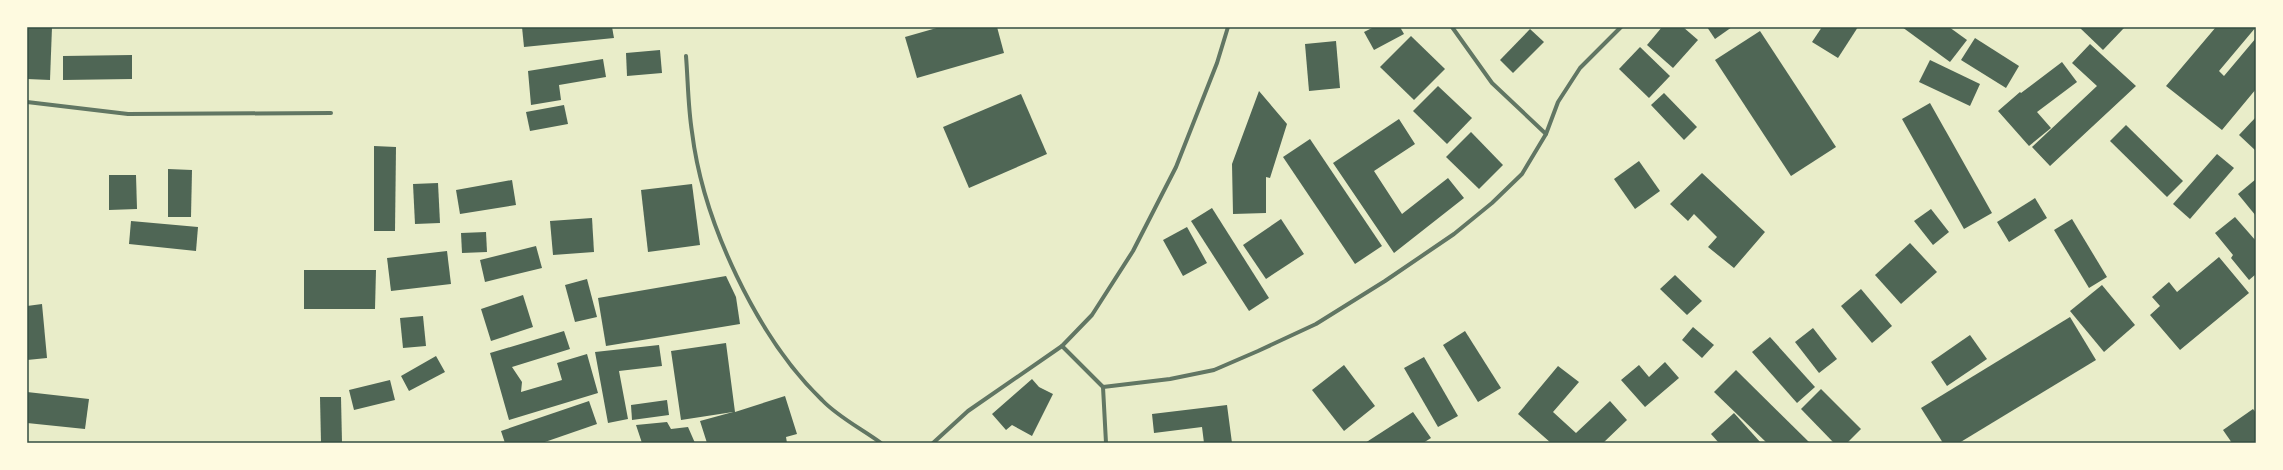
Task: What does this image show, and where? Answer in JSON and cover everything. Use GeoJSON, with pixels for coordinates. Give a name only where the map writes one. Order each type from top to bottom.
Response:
{"type":"FeatureCollection","features":[{"type":"Feature","properties":{"kind":"street"},"geometry":{"type":"LineString","coordinates":[[933,443],[968,411],[1062,346],[1092,315],[1134,251],[1176,167],[1218,63],[1228,27]]}},
{"type":"Feature","properties":{"kind":"street"},"geometry":{"type":"LineString","coordinates":[[1452,27],[1492,83],[1546,134]]}},
{"type":"Feature","properties":{"kind":"street"},"geometry":{"type":"LineString","coordinates":[[1103,387],[1170,379],[1214,370],[1316,324],[1392,277],[1454,234],[1482,212],[1522,174],[1546,134],[1558,102],[1580,68],[1621,27]]}},
{"type":"Feature","properties":{"kind":"street"},"geometry":{"type":"LineString","coordinates":[[686,56],[692,132],[704,189],[735,276],[759,319],[793,369],[823,401],[881,443]]}},
{"type":"Feature","properties":{"kind":"street"},"geometry":{"type":"LineString","coordinates":[[27,102],[128,114],[331,113]]}},
{"type":"Feature","properties":{"kind":"street"},"geometry":{"type":"LineString","coordinates":[[1062,346],[1103,387],[1106,443]]}},
{"type":"Feature","properties":{"kind":"building"},"geometry":{"type":"Polygon","coordinates":[[[27,27],[52,27],[50,80],[27,79],[27,27]]]}},
{"type":"Feature","properties":{"kind":"building"},"geometry":{"type":"Polygon","coordinates":[[[522,27],[612,27],[614,38],[524,47],[522,27]]]}},
{"type":"Feature","properties":{"kind":"building"},"geometry":{"type":"Polygon","coordinates":[[[940,27],[997,27],[1004,53],[917,78],[905,37],[940,27]]]}},
{"type":"Feature","properties":{"kind":"building"},"geometry":{"type":"Polygon","coordinates":[[[1374,27],[1400,27],[1404,34],[1374,50],[1364,32],[1374,27]]]}},
{"type":"Feature","properties":{"kind":"building"},"geometry":{"type":"Polygon","coordinates":[[[1662,27],[1683,27],[1698,40],[1673,68],[1647,45],[1662,27]]]}},
{"type":"Feature","properties":{"kind":"building"},"geometry":{"type":"Polygon","coordinates":[[[1707,27],[1732,27],[1715,39],[1707,27]]]}},
{"type":"Feature","properties":{"kind":"building"},"geometry":{"type":"Polygon","coordinates":[[[1822,27],[1858,27],[1838,58],[1812,42],[1822,27]]]}},
{"type":"Feature","properties":{"kind":"building"},"geometry":{"type":"Polygon","coordinates":[[[1902,27],[1949,27],[1967,40],[1950,62],[1902,27]]]}},
{"type":"Feature","properties":{"kind":"building"},"geometry":{"type":"Polygon","coordinates":[[[2079,27],[2123,27],[2124,28],[2103,50],[2079,27]]]}},
{"type":"Feature","properties":{"kind":"building"},"geometry":{"type":"Polygon","coordinates":[[[2216,27],[2256,27],[2219,71],[2224,76],[2256,38],[2256,89],[2222,130],[2166,86],[2216,27]]]}},
{"type":"Feature","properties":{"kind":"building"},"geometry":{"type":"Polygon","coordinates":[[[1530,29],[1544,42],[1513,73],[1500,60],[1530,29]]]}},
{"type":"Feature","properties":{"kind":"building"},"geometry":{"type":"Polygon","coordinates":[[[1760,31],[1836,147],[1791,176],[1715,60],[1760,31]]]}},
{"type":"Feature","properties":{"kind":"building"},"geometry":{"type":"Polygon","coordinates":[[[1411,36],[1445,69],[1414,100],[1380,67],[1411,36]]]}},
{"type":"Feature","properties":{"kind":"building"},"geometry":{"type":"Polygon","coordinates":[[[1975,38],[2019,66],[2006,88],[1961,60],[1975,38]]]}},
{"type":"Feature","properties":{"kind":"building"},"geometry":{"type":"Polygon","coordinates":[[[1336,41],[1340,88],[1309,91],[1305,44],[1336,41]]]}},
{"type":"Feature","properties":{"kind":"building"},"geometry":{"type":"Polygon","coordinates":[[[2090,44],[2136,86],[2050,166],[2032,147],[2097,86],[2072,63],[2090,44]]]}},
{"type":"Feature","properties":{"kind":"building"},"geometry":{"type":"Polygon","coordinates":[[[1640,47],[1670,76],[1649,98],[1619,69],[1640,47]]]}},
{"type":"Feature","properties":{"kind":"building"},"geometry":{"type":"Polygon","coordinates":[[[660,50],[662,73],[627,76],[626,53],[660,50]]]}},
{"type":"Feature","properties":{"kind":"building"},"geometry":{"type":"Polygon","coordinates":[[[132,55],[132,79],[63,80],[63,56],[132,55]]]}},
{"type":"Feature","properties":{"kind":"building"},"geometry":{"type":"Polygon","coordinates":[[[603,59],[606,77],[559,85],[561,100],[531,105],[528,71],[603,59]]]}},
{"type":"Feature","properties":{"kind":"building"},"geometry":{"type":"Polygon","coordinates":[[[1930,60],[1980,84],[1970,106],[1919,82],[1930,60]]]}},
{"type":"Feature","properties":{"kind":"building"},"geometry":{"type":"Polygon","coordinates":[[[2062,62],[2077,82],[2037,112],[2051,128],[2029,146],[1998,111],[2020,92],[2021,93],[2062,62]]]}},
{"type":"Feature","properties":{"kind":"building"},"geometry":{"type":"Polygon","coordinates":[[[1438,86],[1472,118],[1447,144],[1413,111],[1438,86]]]}},
{"type":"Feature","properties":{"kind":"building"},"geometry":{"type":"Polygon","coordinates":[[[1259,91],[1287,124],[1270,178],[1266,177],[1266,213],[1233,214],[1232,164],[1259,91]]]}},
{"type":"Feature","properties":{"kind":"building"},"geometry":{"type":"Polygon","coordinates":[[[1664,93],[1697,127],[1684,140],[1651,105],[1664,93]]]}},
{"type":"Feature","properties":{"kind":"building"},"geometry":{"type":"Polygon","coordinates":[[[1021,94],[1047,154],[969,188],[943,127],[1021,94]]]}},
{"type":"Feature","properties":{"kind":"building"},"geometry":{"type":"Polygon","coordinates":[[[1930,103],[1992,213],[1964,229],[1902,119],[1930,103]]]}},
{"type":"Feature","properties":{"kind":"building"},"geometry":{"type":"Polygon","coordinates":[[[564,105],[568,124],[530,131],[526,112],[564,105]]]}},
{"type":"Feature","properties":{"kind":"building"},"geometry":{"type":"Polygon","coordinates":[[[2256,117],[2256,151],[2239,135],[2256,117]]]}},
{"type":"Feature","properties":{"kind":"building"},"geometry":{"type":"Polygon","coordinates":[[[1399,119],[1415,144],[1374,171],[1402,214],[1448,178],[1464,198],[1394,253],[1333,163],[1399,119]]]}},
{"type":"Feature","properties":{"kind":"building"},"geometry":{"type":"Polygon","coordinates":[[[2126,125],[2183,181],[2167,197],[2110,141],[2126,125]]]}},
{"type":"Feature","properties":{"kind":"building"},"geometry":{"type":"Polygon","coordinates":[[[1471,132],[1503,165],[1479,189],[1446,157],[1471,132]]]}},
{"type":"Feature","properties":{"kind":"building"},"geometry":{"type":"Polygon","coordinates":[[[1310,139],[1382,246],[1355,264],[1283,157],[1310,139]]]}},
{"type":"Feature","properties":{"kind":"building"},"geometry":{"type":"Polygon","coordinates":[[[374,146],[396,147],[395,231],[374,231],[374,146]]]}},
{"type":"Feature","properties":{"kind":"building"},"geometry":{"type":"Polygon","coordinates":[[[2217,154],[2234,168],[2190,219],[2173,204],[2217,154]]]}},
{"type":"Feature","properties":{"kind":"building"},"geometry":{"type":"Polygon","coordinates":[[[1639,161],[1660,191],[1635,209],[1614,179],[1639,161]]]}},
{"type":"Feature","properties":{"kind":"building"},"geometry":{"type":"Polygon","coordinates":[[[168,169],[192,170],[191,217],[168,217],[168,169]]]}},
{"type":"Feature","properties":{"kind":"building"},"geometry":{"type":"Polygon","coordinates":[[[1702,173],[1765,232],[1734,268],[1708,247],[1717,237],[1694,214],[1688,221],[1670,204],[1702,173]]]}},
{"type":"Feature","properties":{"kind":"building"},"geometry":{"type":"Polygon","coordinates":[[[109,175],[136,175],[137,209],[109,210],[109,175]]]}},
{"type":"Feature","properties":{"kind":"building"},"geometry":{"type":"Polygon","coordinates":[[[2256,179],[2256,216],[2238,194],[2256,179]]]}},
{"type":"Feature","properties":{"kind":"building"},"geometry":{"type":"Polygon","coordinates":[[[512,180],[516,205],[460,214],[456,190],[512,180]]]}},
{"type":"Feature","properties":{"kind":"building"},"geometry":{"type":"Polygon","coordinates":[[[438,183],[440,223],[415,224],[413,184],[438,183]]]}},
{"type":"Feature","properties":{"kind":"building"},"geometry":{"type":"Polygon","coordinates":[[[692,184],[700,245],[648,252],[641,190],[692,184]]]}},
{"type":"Feature","properties":{"kind":"building"},"geometry":{"type":"Polygon","coordinates":[[[2035,198],[2047,218],[2009,242],[1997,222],[2035,198]]]}},
{"type":"Feature","properties":{"kind":"building"},"geometry":{"type":"Polygon","coordinates":[[[1212,208],[1269,298],[1249,311],[1191,221],[1212,208]]]}},
{"type":"Feature","properties":{"kind":"building"},"geometry":{"type":"Polygon","coordinates":[[[1931,209],[1949,232],[1933,245],[1914,221],[1931,209]]]}},
{"type":"Feature","properties":{"kind":"building"},"geometry":{"type":"Polygon","coordinates":[[[2235,217],[2256,241],[2256,274],[2249,280],[2231,258],[2233,255],[2215,233],[2235,217]]]}},
{"type":"Feature","properties":{"kind":"building"},"geometry":{"type":"Polygon","coordinates":[[[592,218],[594,252],[553,255],[550,221],[592,218]]]}},
{"type":"Feature","properties":{"kind":"building"},"geometry":{"type":"Polygon","coordinates":[[[1281,219],[1304,254],[1266,279],[1243,245],[1281,219]]]}},
{"type":"Feature","properties":{"kind":"building"},"geometry":{"type":"Polygon","coordinates":[[[2072,219],[2107,277],[2089,288],[2054,230],[2072,219]]]}},
{"type":"Feature","properties":{"kind":"building"},"geometry":{"type":"Polygon","coordinates":[[[131,221],[198,227],[196,251],[129,244],[131,221]]]}},
{"type":"Feature","properties":{"kind":"building"},"geometry":{"type":"Polygon","coordinates":[[[1187,227],[1207,263],[1183,276],[1163,240],[1187,227]]]}},
{"type":"Feature","properties":{"kind":"building"},"geometry":{"type":"Polygon","coordinates":[[[486,232],[487,252],[462,253],[461,233],[486,232]]]}},
{"type":"Feature","properties":{"kind":"building"},"geometry":{"type":"Polygon","coordinates":[[[1910,243],[1937,272],[1901,304],[1875,275],[1910,243]]]}},
{"type":"Feature","properties":{"kind":"building"},"geometry":{"type":"Polygon","coordinates":[[[536,246],[542,268],[485,282],[480,260],[536,246]]]}},
{"type":"Feature","properties":{"kind":"building"},"geometry":{"type":"Polygon","coordinates":[[[447,251],[451,284],[391,291],[387,258],[447,251]]]}},
{"type":"Feature","properties":{"kind":"building"},"geometry":{"type":"Polygon","coordinates":[[[2219,257],[2249,293],[2180,350],[2150,315],[2160,306],[2152,297],[2169,282],[2177,292],[2219,257]]]}},
{"type":"Feature","properties":{"kind":"building"},"geometry":{"type":"Polygon","coordinates":[[[304,270],[376,270],[375,309],[304,309],[304,270]]]}},
{"type":"Feature","properties":{"kind":"building"},"geometry":{"type":"Polygon","coordinates":[[[1675,275],[1702,301],[1687,315],[1660,289],[1675,275]]]}},
{"type":"Feature","properties":{"kind":"building"},"geometry":{"type":"Polygon","coordinates":[[[726,276],[736,297],[740,324],[606,346],[598,298],[726,276]]]}},
{"type":"Feature","properties":{"kind":"building"},"geometry":{"type":"Polygon","coordinates":[[[587,279],[597,317],[575,322],[565,285],[587,279]]]}},
{"type":"Feature","properties":{"kind":"building"},"geometry":{"type":"Polygon","coordinates":[[[2102,285],[2135,325],[2104,352],[2070,311],[2102,285]]]}},
{"type":"Feature","properties":{"kind":"building"},"geometry":{"type":"Polygon","coordinates":[[[1861,289],[1892,326],[1872,343],[1841,306],[1861,289]]]}},
{"type":"Feature","properties":{"kind":"building"},"geometry":{"type":"Polygon","coordinates":[[[523,295],[533,327],[491,341],[481,309],[523,295]]]}},
{"type":"Feature","properties":{"kind":"building"},"geometry":{"type":"Polygon","coordinates":[[[42,304],[47,358],[27,360],[27,306],[42,304]]]}},
{"type":"Feature","properties":{"kind":"building"},"geometry":{"type":"Polygon","coordinates":[[[423,316],[426,346],[403,348],[400,318],[423,316]]]}},
{"type":"Feature","properties":{"kind":"building"},"geometry":{"type":"Polygon","coordinates":[[[2070,317],[2096,360],[1959,443],[1943,443],[1921,408],[2070,317]]]}},
{"type":"Feature","properties":{"kind":"building"},"geometry":{"type":"Polygon","coordinates":[[[1693,327],[1714,345],[1702,358],[1682,340],[1693,327]]]}},
{"type":"Feature","properties":{"kind":"building"},"geometry":{"type":"Polygon","coordinates":[[[1813,328],[1837,359],[1819,373],[1795,342],[1813,328]]]}},
{"type":"Feature","properties":{"kind":"building"},"geometry":{"type":"Polygon","coordinates":[[[564,331],[570,349],[512,367],[522,382],[521,392],[562,380],[557,363],[587,354],[598,393],[509,420],[490,353],[564,331]]]}},
{"type":"Feature","properties":{"kind":"building"},"geometry":{"type":"Polygon","coordinates":[[[1465,331],[1501,388],[1478,402],[1443,345],[1465,331]]]}},
{"type":"Feature","properties":{"kind":"building"},"geometry":{"type":"Polygon","coordinates":[[[1970,335],[1987,359],[1947,386],[1931,362],[1970,335]]]}},
{"type":"Feature","properties":{"kind":"building"},"geometry":{"type":"Polygon","coordinates":[[[1770,337],[1815,387],[1797,403],[1752,352],[1770,337]]]}},
{"type":"Feature","properties":{"kind":"building"},"geometry":{"type":"Polygon","coordinates":[[[726,343],[735,412],[785,396],[797,434],[786,437],[787,443],[707,443],[700,421],[733,412],[681,420],[671,351],[726,343]]]}},
{"type":"Feature","properties":{"kind":"building"},"geometry":{"type":"Polygon","coordinates":[[[659,345],[662,366],[619,371],[628,419],[608,423],[595,352],[659,345]]]}},
{"type":"Feature","properties":{"kind":"building"},"geometry":{"type":"Polygon","coordinates":[[[436,356],[445,372],[409,391],[401,376],[436,356]]]}},
{"type":"Feature","properties":{"kind":"building"},"geometry":{"type":"Polygon","coordinates":[[[1424,357],[1458,416],[1438,427],[1404,368],[1424,357]]]}},
{"type":"Feature","properties":{"kind":"building"},"geometry":{"type":"Polygon","coordinates":[[[1665,362],[1679,378],[1645,407],[1621,380],[1639,365],[1649,377],[1665,362]]]}},
{"type":"Feature","properties":{"kind":"building"},"geometry":{"type":"Polygon","coordinates":[[[1344,365],[1375,406],[1344,431],[1312,390],[1344,365]]]}},
{"type":"Feature","properties":{"kind":"building"},"geometry":{"type":"Polygon","coordinates":[[[1558,366],[1579,382],[1553,412],[1576,433],[1610,401],[1627,420],[1603,443],[1551,443],[1518,414],[1558,366]]]}},
{"type":"Feature","properties":{"kind":"building"},"geometry":{"type":"Polygon","coordinates":[[[1736,370],[1810,443],[1767,443],[1714,392],[1736,370]]]}},
{"type":"Feature","properties":{"kind":"building"},"geometry":{"type":"Polygon","coordinates":[[[1032,379],[1039,387],[1053,394],[1032,436],[1012,425],[1006,430],[992,414],[1032,379]]]}},
{"type":"Feature","properties":{"kind":"building"},"geometry":{"type":"Polygon","coordinates":[[[390,380],[395,400],[354,410],[349,390],[390,380]]]}},
{"type":"Feature","properties":{"kind":"building"},"geometry":{"type":"Polygon","coordinates":[[[1821,389],[1861,429],[1847,443],[1834,443],[1801,409],[1821,389]]]}},
{"type":"Feature","properties":{"kind":"building"},"geometry":{"type":"Polygon","coordinates":[[[27,392],[89,399],[85,429],[27,423],[27,392]]]}},
{"type":"Feature","properties":{"kind":"building"},"geometry":{"type":"Polygon","coordinates":[[[320,397],[341,397],[342,443],[321,443],[320,397]]]}},
{"type":"Feature","properties":{"kind":"building"},"geometry":{"type":"Polygon","coordinates":[[[667,400],[669,415],[632,420],[631,405],[667,400]]]}},
{"type":"Feature","properties":{"kind":"building"},"geometry":{"type":"Polygon","coordinates":[[[589,401],[597,424],[542,443],[505,443],[501,431],[589,401]]]}},
{"type":"Feature","properties":{"kind":"building"},"geometry":{"type":"Polygon","coordinates":[[[1227,405],[1232,443],[1204,443],[1202,427],[1154,433],[1152,414],[1227,405]]]}},
{"type":"Feature","properties":{"kind":"building"},"geometry":{"type":"Polygon","coordinates":[[[2253,409],[2256,413],[2256,443],[2232,443],[2223,430],[2253,409]]]}},
{"type":"Feature","properties":{"kind":"building"},"geometry":{"type":"Polygon","coordinates":[[[1413,412],[1431,438],[1423,443],[1365,443],[1413,412]]]}},
{"type":"Feature","properties":{"kind":"building"},"geometry":{"type":"Polygon","coordinates":[[[1734,413],[1761,443],[1719,443],[1711,434],[1734,413]]]}},
{"type":"Feature","properties":{"kind":"building"},"geometry":{"type":"Polygon","coordinates":[[[667,422],[671,429],[688,427],[695,443],[642,443],[636,425],[667,422]]]}}]}
